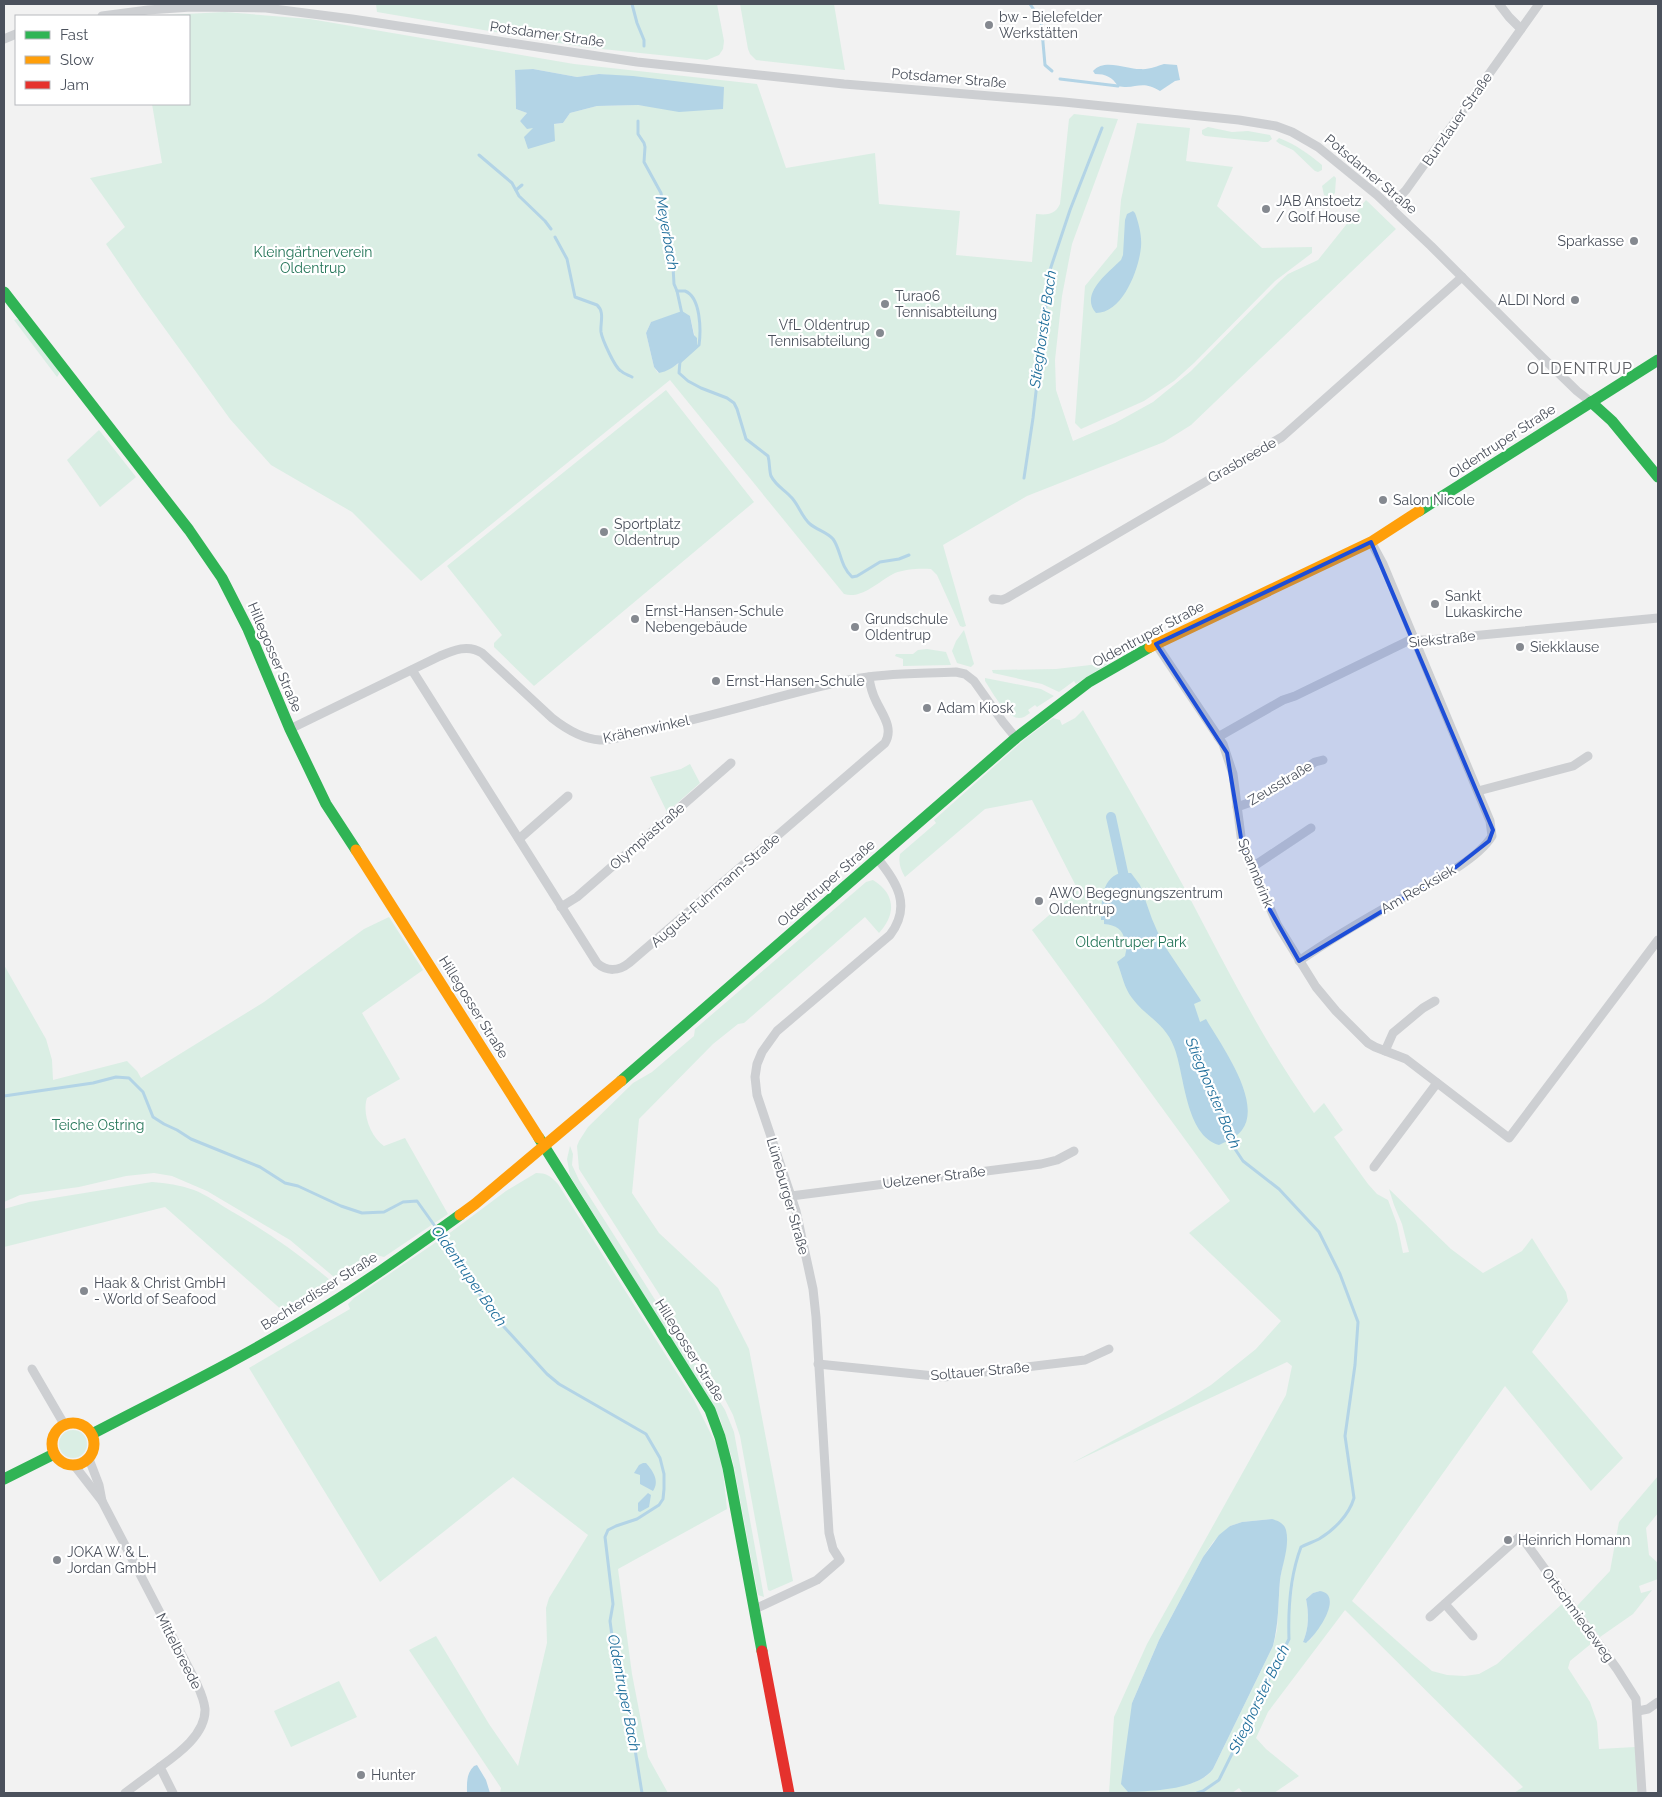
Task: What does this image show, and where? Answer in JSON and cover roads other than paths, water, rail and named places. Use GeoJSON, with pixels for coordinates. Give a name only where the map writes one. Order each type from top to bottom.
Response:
{"type":"FeatureCollection","features":[{"type":"Feature","properties":{"kind":"street"},"geometry":{"type":"LineString","coordinates":[[1499,4],[1512,22],[1521,29]]}},
{"type":"Feature","properties":{"kind":"street","name":"Bunzlauer Straße"},"geometry":{"type":"LineString","coordinates":[[1390,207],[1415,178],[1539,4]]}},
{"type":"Feature","properties":{"kind":"street","name":"Potsdamer Straße"},"geometry":{"type":"LineString","coordinates":[[110,15],[191,7],[285,7],[637,62],[852,84],[1045,100],[1264,123],[1292,132],[1313,144],[1390,207],[1540,356],[1612,421],[1658,477]]}},
{"type":"Feature","properties":{"kind":"street","name":"Grasbreede"},"geometry":{"type":"LineString","coordinates":[[993,599],[1002,600],[1007,598],[1282,437],[1462,278]]}},
{"type":"Feature","properties":{"kind":"street","name":"Hillegosser Straße"},"geometry":{"type":"LineString","coordinates":[[4,292],[139,464],[189,530],[222,578],[248,629],[290,729],[326,804],[544,1146],[696,1387],[712,1416],[728,1468],[789,1793]]}},
{"type":"Feature","properties":{"kind":"street","name":"Oldentruper Straße"},"geometry":{"type":"LineString","coordinates":[[544,1146],[1016,738],[1089,682],[1156,644],[1371,542],[1658,360]]}},
{"type":"Feature","properties":{"kind":"street","name":"Am Recksiek"},"geometry":{"type":"LineString","coordinates":[[1299,961],[1360,922],[1465,861],[1492,836],[1493,830],[1478,791],[1383,564],[1371,542]]}},
{"type":"Feature","properties":{"kind":"street","name":"Siekstraße"},"geometry":{"type":"LineString","coordinates":[[1218,737],[1283,700],[1295,696],[1405,642],[1658,618]]}},
{"type":"Feature","properties":{"kind":"street","name":"Spannbrink"},"geometry":{"type":"LineString","coordinates":[[1156,644],[1223,744],[1230,763],[1239,834],[1252,868],[1277,924],[1299,961],[1325,998],[1357,1033],[1375,1047],[1406,1059],[1509,1138],[1658,940]]}},
{"type":"Feature","properties":{"kind":"street","name":"Krähenwinkel"},"geometry":{"type":"LineString","coordinates":[[290,729],[440,656],[459,649],[478,650],[564,728],[580,735],[601,740],[705,717],[843,681],[869,677],[956,672],[965,674],[976,684],[1016,738]]}},
{"type":"Feature","properties":{"kind":"street","name":"August-Fuhrmann-Straße"},"geometry":{"type":"LineString","coordinates":[[412,670],[597,963],[601,967],[611,970],[625,967],[885,743],[889,734],[888,726],[872,691],[869,677]]}},
{"type":"Feature","properties":{"kind":"street"},"geometry":{"type":"LineString","coordinates":[[1478,791],[1574,766],[1588,756]]}},
{"type":"Feature","properties":{"kind":"street","name":"Zeusstraße"},"geometry":{"type":"LineString","coordinates":[[1237,807],[1257,800],[1315,762],[1323,760]]}},
{"type":"Feature","properties":{"kind":"street","name":"Olympiastraße"},"geometry":{"type":"LineString","coordinates":[[562,907],[731,763]]}},
{"type":"Feature","properties":{"kind":"street"},"geometry":{"type":"LineString","coordinates":[[519,839],[568,796]]}},
{"type":"Feature","properties":{"kind":"street"},"geometry":{"type":"LineString","coordinates":[[1252,868],[1310,828]]}},
{"type":"Feature","properties":{"kind":"street","name":"Lüneburger Straße"},"geometry":{"type":"LineString","coordinates":[[755,1609],[817,1580],[840,1560],[833,1549],[829,1533],[812,1289],[804,1244],[792,1196],[757,1095],[755,1077],[757,1064],[769,1041],[777,1031],[895,929],[900,915],[901,901],[898,889],[892,877],[877,858]]}},
{"type":"Feature","properties":{"kind":"street"},"geometry":{"type":"LineString","coordinates":[[1385,1051],[1393,1033],[1422,1008],[1435,1001]]}},
{"type":"Feature","properties":{"kind":"street"},"geometry":{"type":"LineString","coordinates":[[1374,1167],[1437,1083]]}},
{"type":"Feature","properties":{"kind":"street","name":"Bechterdisser Straße"},"geometry":{"type":"LineString","coordinates":[[92,1434],[227,1364],[310,1317],[451,1222],[544,1146]]}},
{"type":"Feature","properties":{"kind":"street","name":"Uelzener Straße"},"geometry":{"type":"LineString","coordinates":[[792,1196],[1041,1164],[1057,1160],[1074,1151]]}},
{"type":"Feature","properties":{"kind":"street","name":"Soltauer Straße"},"geometry":{"type":"LineString","coordinates":[[818,1364],[932,1376],[955,1376],[1085,1360],[1109,1349]]}},
{"type":"Feature","properties":{"kind":"street"},"geometry":{"type":"LineString","coordinates":[[32,1369],[64,1424]]}},
{"type":"Feature","properties":{"kind":"street"},"geometry":{"type":"LineString","coordinates":[[80,1423],[87,1427],[92,1434],[95,1442],[94,1451],[82,1464],[74,1466],[66,1464],[54,1454],[51,1446],[52,1437],[64,1424],[80,1423]]}},
{"type":"Feature","properties":{"kind":"street"},"geometry":{"type":"LineString","coordinates":[[4,1479],[54,1454]]}},
{"type":"Feature","properties":{"kind":"street"},"geometry":{"type":"LineString","coordinates":[[89,1458],[99,1485],[102,1501]]}},
{"type":"Feature","properties":{"kind":"street"},"geometry":{"type":"LineString","coordinates":[[74,1466],[102,1501]]}},
{"type":"Feature","properties":{"kind":"street","name":"Mittelbreede"},"geometry":{"type":"LineString","coordinates":[[102,1501],[196,1682],[204,1702],[204,1716],[198,1730],[187,1744],[126,1793]]}},
{"type":"Feature","properties":{"kind":"street","name":"Ortschmiedeweg"},"geometry":{"type":"LineString","coordinates":[[1430,1617],[1519,1537],[1526,1543],[1617,1669],[1636,1699],[1642,1793]]}},
{"type":"Feature","properties":{"kind":"street"},"geometry":{"type":"LineString","coordinates":[[1445,1604],[1473,1636]]}},
{"type":"Feature","properties":{"kind":"street"},"geometry":{"type":"LineString","coordinates":[[1638,1711],[1648,1709],[1658,1702]]}},
{"type":"Feature","properties":{"kind":"street"},"geometry":{"type":"LineString","coordinates":[[160,1767],[172,1793]]}},
{"type":"Feature","properties":{"kind":"water"},"geometry":{"type":"Polygon","coordinates":[[[1164,64],[1177,65],[1180,80],[1175,81],[1160,91],[1143,85],[1118,86],[1108,77],[1095,74],[1093,71],[1103,65],[1143,69],[1164,64]]]}},
{"type":"Feature","properties":{"kind":"water"},"geometry":{"type":"Polygon","coordinates":[[[533,69],[577,77],[599,74],[633,76],[724,87],[723,109],[679,112],[638,105],[597,106],[570,113],[563,123],[554,124],[555,141],[528,149],[524,137],[533,128],[527,129],[520,121],[527,113],[516,109],[515,70],[533,69]]]}},
{"type":"Feature","properties":{"kind":"water"},"geometry":{"type":"Polygon","coordinates":[[[1133,211],[1141,234],[1140,256],[1137,267],[1122,298],[1106,311],[1096,313],[1092,306],[1091,298],[1093,291],[1103,277],[1121,260],[1125,220],[1127,214],[1133,211]]]}},
{"type":"Feature","properties":{"kind":"water"},"geometry":{"type":"Polygon","coordinates":[[[682,311],[690,316],[694,335],[697,338],[697,346],[675,366],[659,373],[654,367],[646,333],[651,322],[682,311]]]}},
{"type":"Feature","properties":{"kind":"water"},"geometry":{"type":"Polygon","coordinates":[[[1120,873],[1131,873],[1140,885],[1162,942],[1201,1001],[1194,1004],[1200,1022],[1206,1019],[1230,1058],[1244,1089],[1247,1118],[1242,1130],[1235,1137],[1219,1145],[1208,1139],[1199,1129],[1193,1117],[1178,1059],[1166,1032],[1137,1005],[1127,990],[1117,962],[1125,956],[1128,941],[1125,942],[1121,931],[1112,925],[1104,924],[1104,920],[1101,920],[1105,886],[1113,876],[1120,873]]]}},
{"type":"Feature","properties":{"kind":"water"},"geometry":{"type":"Polygon","coordinates":[[[646,1463],[655,1476],[656,1484],[653,1491],[640,1484],[640,1475],[634,1473],[639,1465],[646,1463]]]}},
{"type":"Feature","properties":{"kind":"water"},"geometry":{"type":"Polygon","coordinates":[[[648,1493],[651,1495],[649,1507],[640,1512],[638,1511],[638,1503],[648,1493]]]}},
{"type":"Feature","properties":{"kind":"water"},"geometry":{"type":"Polygon","coordinates":[[[1272,1519],[1284,1526],[1287,1536],[1273,1646],[1213,1769],[1206,1776],[1186,1785],[1161,1790],[1128,1792],[1121,1784],[1132,1703],[1159,1640],[1203,1557],[1219,1535],[1230,1526],[1242,1522],[1272,1519]]]}},
{"type":"Feature","properties":{"kind":"water"},"geometry":{"type":"Polygon","coordinates":[[[1320,1591],[1327,1594],[1330,1600],[1329,1607],[1321,1625],[1306,1643],[1303,1642],[1308,1621],[1306,1599],[1313,1593],[1320,1591]]]}},
{"type":"Feature","properties":{"kind":"water"},"geometry":{"type":"Polygon","coordinates":[[[477,1765],[486,1780],[490,1793],[467,1793],[468,1775],[471,1769],[477,1765]]]}},
{"type":"Feature","properties":{"kind":"waterway","name":"Meyerbach"},"geometry":{"type":"LineString","coordinates":[[632,4],[644,40],[644,46]]}},
{"type":"Feature","properties":{"kind":"waterway","name":"Stieghorster Bach"},"geometry":{"type":"LineString","coordinates":[[1030,4],[1041,20],[1045,65],[1052,71]]}},
{"type":"Feature","properties":{"kind":"waterway","name":"Stieghorster Bach"},"geometry":{"type":"LineString","coordinates":[[1060,79],[1118,86]]}},
{"type":"Feature","properties":{"kind":"waterway","name":"Meyerbach"},"geometry":{"type":"LineString","coordinates":[[638,121],[638,134],[645,147],[644,162],[661,193],[672,249],[674,284],[677,291],[685,291],[690,294],[699,315],[699,345],[680,362]]}},
{"type":"Feature","properties":{"kind":"waterway","name":"Stieghorster Bach"},"geometry":{"type":"LineString","coordinates":[[1024,478],[1050,270],[1070,210],[1102,128]]}},
{"type":"Feature","properties":{"kind":"waterway"},"geometry":{"type":"LineString","coordinates":[[479,155],[512,183],[519,196],[551,229]]}},
{"type":"Feature","properties":{"kind":"waterway"},"geometry":{"type":"LineString","coordinates":[[516,190],[522,185]]}},
{"type":"Feature","properties":{"kind":"waterway"},"geometry":{"type":"LineString","coordinates":[[555,237],[567,259],[575,297],[597,305],[602,314],[601,332],[609,353],[618,369],[632,377]]}},
{"type":"Feature","properties":{"kind":"waterway","name":"Meyerbach"},"geometry":{"type":"LineString","coordinates":[[677,291],[682,314]]}},
{"type":"Feature","properties":{"kind":"waterway","name":"Meyerbach"},"geometry":{"type":"LineString","coordinates":[[680,361],[679,373],[688,381],[734,403],[746,439],[768,456],[770,474],[773,479],[797,504],[810,524],[833,539],[845,568],[852,577],[880,562],[899,559],[909,555]]}},
{"type":"Feature","properties":{"kind":"waterway","name":"Stieghorster Bach"},"geometry":{"type":"LineString","coordinates":[[1111,817],[1126,886]]}},
{"type":"Feature","properties":{"kind":"waterway","name":"Oldentruper Bach"},"geometry":{"type":"LineString","coordinates":[[4,1096],[93,1083],[116,1077],[129,1078],[143,1092],[153,1117],[191,1139],[260,1167],[285,1183],[298,1186],[341,1206],[362,1213],[384,1212],[403,1202],[417,1201],[437,1229]]}},
{"type":"Feature","properties":{"kind":"waterway","name":"Stieghorster Bach"},"geometry":{"type":"LineString","coordinates":[[1197,1793],[1219,1780],[1289,1639],[1290,1593],[1294,1569],[1301,1547],[1319,1539],[1335,1527],[1349,1510],[1354,1498],[1345,1436],[1355,1365],[1358,1322],[1340,1274],[1319,1232],[1279,1189],[1243,1161],[1229,1140]]}},
{"type":"Feature","properties":{"kind":"waterway","name":"Oldentruper Bach"},"geometry":{"type":"LineString","coordinates":[[440,1234],[494,1316],[547,1374],[559,1384],[646,1434],[660,1458],[664,1474],[664,1489],[663,1499],[659,1505],[637,1519],[608,1530],[605,1537],[613,1604],[610,1621],[615,1658],[628,1706],[642,1793]]}},
{"type":"Feature","properties":{"kind":"place","name":"bw - Bielefelder Werkstätten"},"geometry":{"type":"Point","coordinates":[989,25]}},
{"type":"Feature","properties":{"kind":"place","name":"JAB Anstoetz / Golf House"},"geometry":{"type":"Point","coordinates":[1266,209]}},
{"type":"Feature","properties":{"kind":"place","name":"Sparkasse"},"geometry":{"type":"Point","coordinates":[1634,241]}},
{"type":"Feature","properties":{"kind":"place","name":"ALDI Nord"},"geometry":{"type":"Point","coordinates":[1575,300]}},
{"type":"Feature","properties":{"kind":"place","name":"Tura06 Tennisabteilung"},"geometry":{"type":"Point","coordinates":[885,304]}},
{"type":"Feature","properties":{"kind":"place","name":"VfL Oldentrup Tennisabteilung"},"geometry":{"type":"Point","coordinates":[880,333]}},
{"type":"Feature","properties":{"kind":"place","name":"Salon Nicole"},"geometry":{"type":"Point","coordinates":[1383,500]}},
{"type":"Feature","properties":{"kind":"place","name":"Sportplatz Oldentrup"},"geometry":{"type":"Point","coordinates":[604,532]}},
{"type":"Feature","properties":{"kind":"place","name":"Sankt Lukaskirche"},"geometry":{"type":"Point","coordinates":[1435,604]}},
{"type":"Feature","properties":{"kind":"place","name":"Ernst-Hansen-Schule Nebengebäude"},"geometry":{"type":"Point","coordinates":[635,619]}},
{"type":"Feature","properties":{"kind":"place","name":"Grundschule Oldentrup"},"geometry":{"type":"Point","coordinates":[855,627]}},
{"type":"Feature","properties":{"kind":"place","name":"Siekklause"},"geometry":{"type":"Point","coordinates":[1520,647]}},
{"type":"Feature","properties":{"kind":"place","name":"Ernst-Hansen-Schule"},"geometry":{"type":"Point","coordinates":[716,681]}},
{"type":"Feature","properties":{"kind":"place","name":"Adam Kiosk"},"geometry":{"type":"Point","coordinates":[927,708]}},
{"type":"Feature","properties":{"kind":"place","name":"AWO Begegnungszentrum Oldentrup"},"geometry":{"type":"Point","coordinates":[1039,901]}},
{"type":"Feature","properties":{"kind":"place","name":"Haak & Christ GmbH - World of Seafood"},"geometry":{"type":"Point","coordinates":[84,1291]}},
{"type":"Feature","properties":{"kind":"place","name":"Heinrich Homann"},"geometry":{"type":"Point","coordinates":[1508,1540]}},
{"type":"Feature","properties":{"kind":"place","name":"JOKA W. & L. Jordan GmbH"},"geometry":{"type":"Point","coordinates":[57,1560]}},
{"type":"Feature","properties":{"kind":"place","name":"Hunter"},"geometry":{"type":"Point","coordinates":[361,1775]}},
{"type":"Feature","properties":{"kind":"district","name":"OLDENTRUP"},"geometry":{"type":"Point","coordinates":[1580,368]}},
{"type":"Feature","properties":{"kind":"park label","name":"Kleingärtnerverein Oldentrup"},"geometry":{"type":"Point","coordinates":[313,260]}},
{"type":"Feature","properties":{"kind":"park label","name":"Oldentruper Park"},"geometry":{"type":"Point","coordinates":[1131,942]}},
{"type":"Feature","properties":{"kind":"park label","name":"Teiche Ostring"},"geometry":{"type":"Point","coordinates":[98,1125]}}]}
